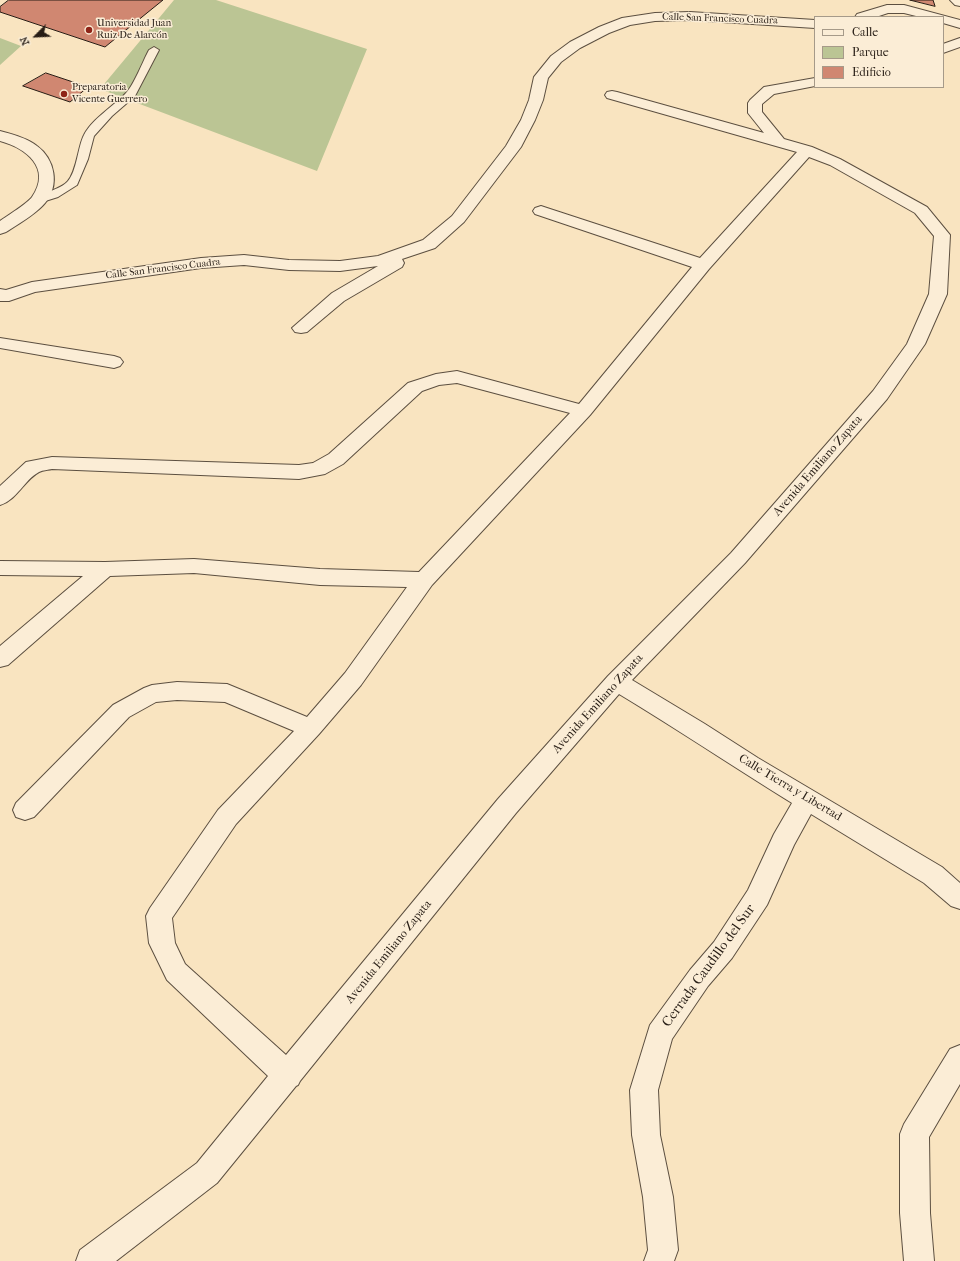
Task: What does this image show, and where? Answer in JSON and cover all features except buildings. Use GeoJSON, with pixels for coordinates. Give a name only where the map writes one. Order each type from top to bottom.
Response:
{"type":"FeatureCollection","features":[{"type":"Feature","properties":{"kind":"street"},"geometry":{"type":"LineString","coordinates":[[865,16],[887,9],[904,9],[932,16]]}},
{"type":"Feature","properties":{"kind":"street","name":"Calle San Francisco Cuadra"},"geometry":{"type":"LineString","coordinates":[[1,297],[32,287],[200,263],[244,260],[289,266],[340,266],[381,261],[429,244],[458,219],[513,147],[528,120],[536,100],[541,77],[556,59],[575,45],[604,30],[627,22],[655,17],[690,16],[814,24]]}},
{"type":"Feature","properties":{"kind":"street"},"geometry":{"type":"LineString","coordinates":[[944,19],[960,24]]}},
{"type":"Feature","properties":{"kind":"street"},"geometry":{"type":"LineString","coordinates":[[944,49],[960,42]]}},
{"type":"Feature","properties":{"kind":"street"},"geometry":{"type":"LineString","coordinates":[[779,142],[755,113],[755,103],[769,90],[814,82]]}},
{"type":"Feature","properties":{"kind":"street","name":"Avenida Emiliano Zapata"},"geometry":{"type":"LineString","coordinates":[[91,1261],[207,1173],[288,1076],[507,806],[616,682],[738,558],[880,395],[916,344],[938,294],[942,235],[921,210],[835,162],[807,150],[612,95]]}},
{"type":"Feature","properties":{"kind":"street"},"geometry":{"type":"LineString","coordinates":[[0,136],[11,139],[32,149],[44,164],[47,175],[45,186],[39,200],[0,229]]}},
{"type":"Feature","properties":{"kind":"street"},"geometry":{"type":"LineString","coordinates":[[288,1076],[176,972],[162,943],[160,916],[227,816],[311,728],[353,679],[424,580],[584,411],[703,265],[807,150]]}},
{"type":"Feature","properties":{"kind":"street"},"geometry":{"type":"LineString","coordinates":[[541,210],[703,265]]}},
{"type":"Feature","properties":{"kind":"street"},"geometry":{"type":"LineString","coordinates":[[301,328],[338,297],[429,244]]}},
{"type":"Feature","properties":{"kind":"street"},"geometry":{"type":"LineString","coordinates":[[0,343],[114,362]]}},
{"type":"Feature","properties":{"kind":"street"},"geometry":{"type":"LineString","coordinates":[[0,498],[17,480],[33,467],[52,463],[298,472],[318,469],[336,459],[415,387],[436,380],[457,377],[584,411]]}},
{"type":"Feature","properties":{"kind":"street"},"geometry":{"type":"LineString","coordinates":[[0,568],[105,569],[194,566],[320,577],[424,580]]}},
{"type":"Feature","properties":{"kind":"street"},"geometry":{"type":"LineString","coordinates":[[0,659],[105,569]]}},
{"type":"Feature","properties":{"kind":"street","name":"Calle Tierra y Libertad"},"geometry":{"type":"LineString","coordinates":[[616,682],[697,730],[750,765],[933,875],[960,898]]}},
{"type":"Feature","properties":{"kind":"street"},"geometry":{"type":"LineString","coordinates":[[25,810],[121,712],[152,694],[177,691],[227,693],[311,728]]}},
{"type":"Feature","properties":{"kind":"street","name":"Cerrada Caudillo del Sur"},"geometry":{"type":"LineString","coordinates":[[659,1261],[663,1250],[658,1197],[646,1135],[644,1090],[660,1034],[699,978],[723,950],[758,897],[782,841],[808,799]]}},
{"type":"Feature","properties":{"kind":"street"},"geometry":{"type":"LineString","coordinates":[[919,1261],[915,1213],[914,1134],[960,1058]]}},
{"type":"Feature","properties":{"kind":"lane"},"geometry":{"type":"LineString","coordinates":[[39,200],[54,195],[74,183],[83,159],[89,135],[108,114],[131,94],[154,50]]}},
{"type":"Feature","properties":{"kind":"green space"},"geometry":{"type":"Polygon","coordinates":[[[174,0],[216,0],[367,49],[317,171],[100,89],[174,0]]]}},
{"type":"Feature","properties":{"kind":"green space"},"geometry":{"type":"Polygon","coordinates":[[[0,38],[21,46],[0,65],[0,38]]]}},
{"type":"Feature","properties":{"kind":"place","name":"Universidad Juan Ruiz De Alarcón"},"geometry":{"type":"Point","coordinates":[89,30]}},
{"type":"Feature","properties":{"kind":"place","name":"Preparatoria Vicente Guerrero"},"geometry":{"type":"Point","coordinates":[64,94]}}]}
